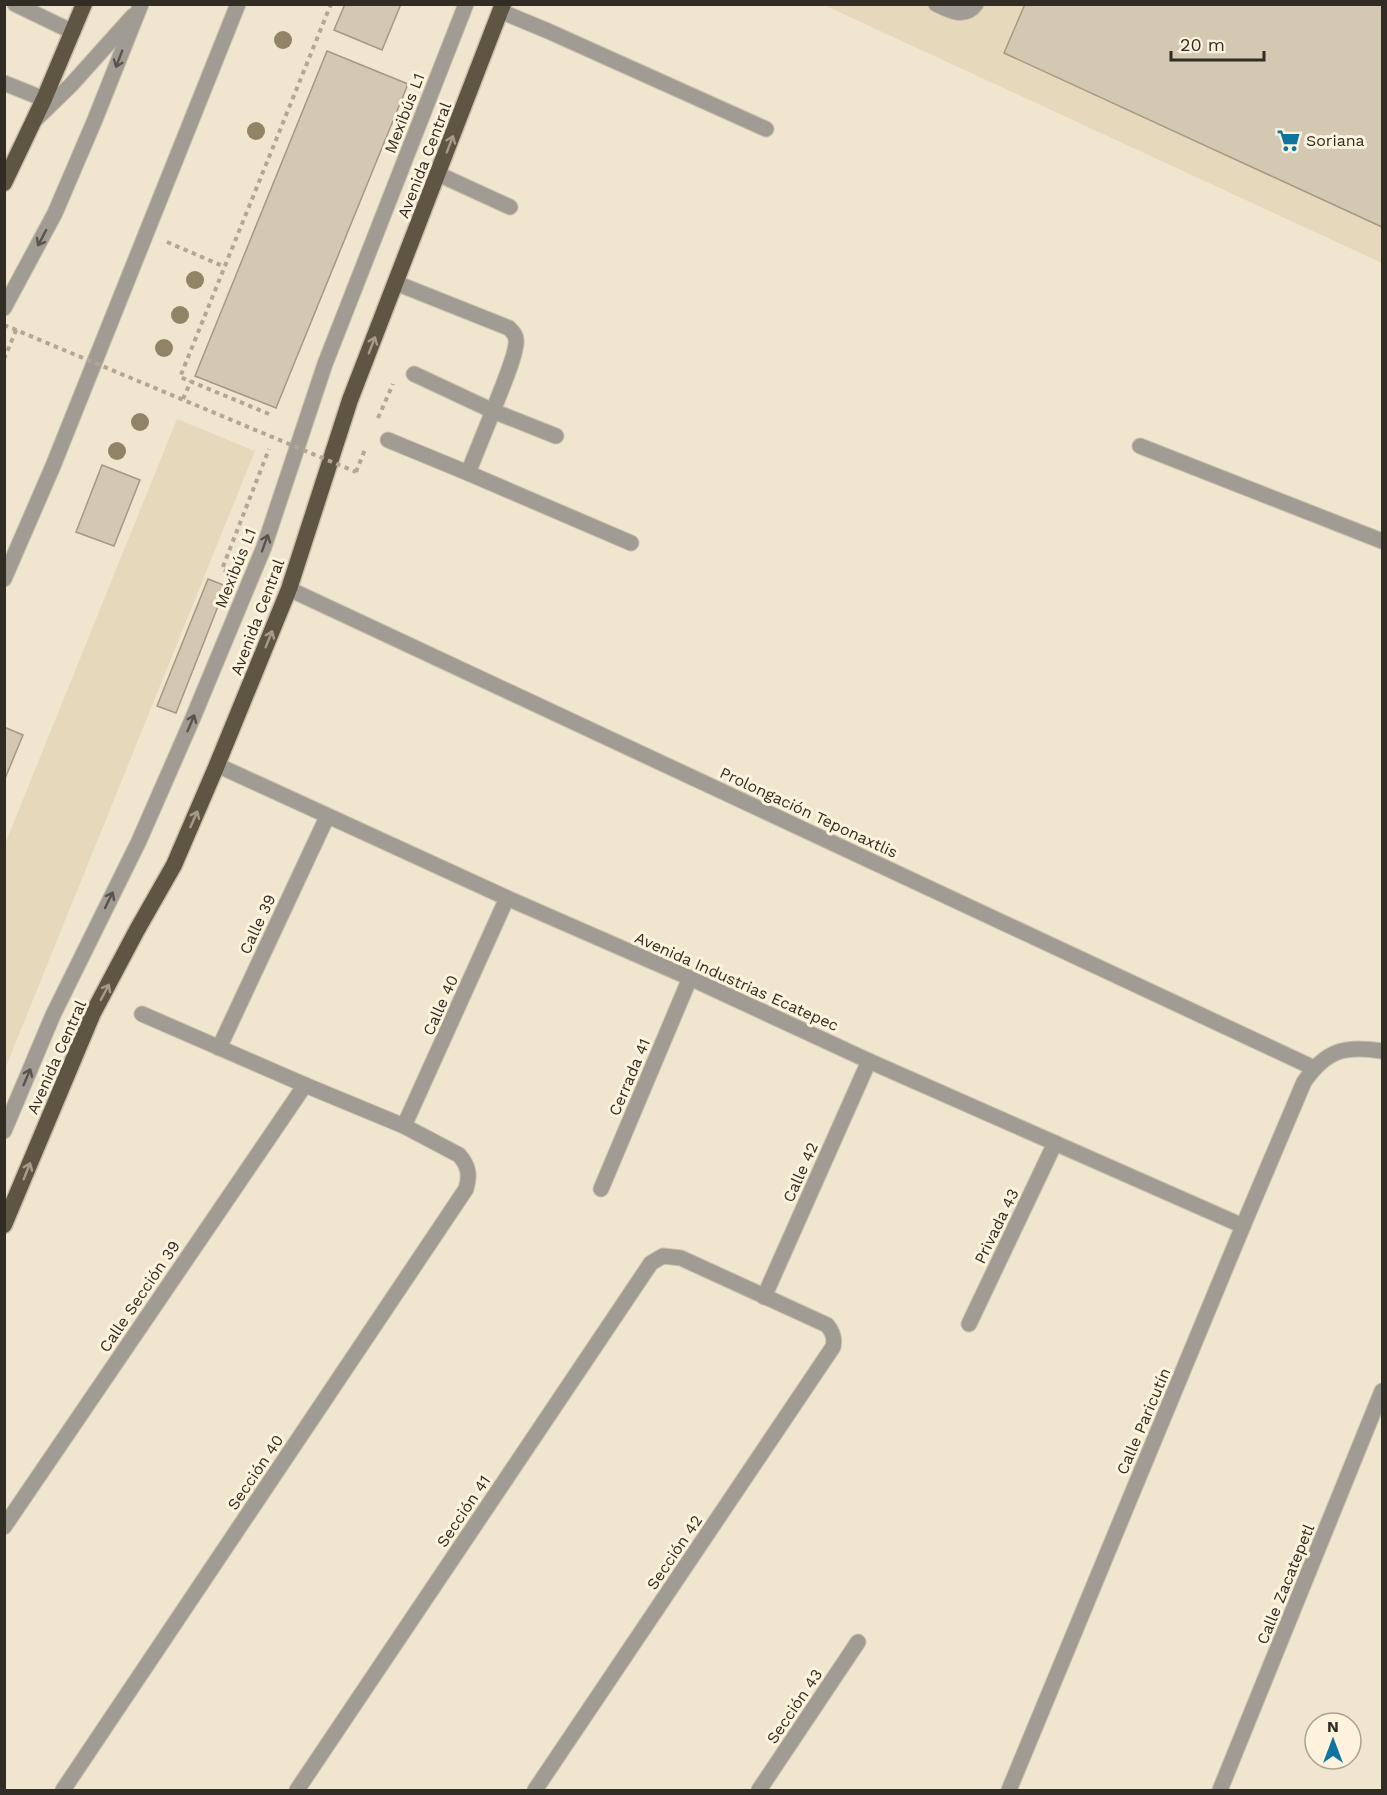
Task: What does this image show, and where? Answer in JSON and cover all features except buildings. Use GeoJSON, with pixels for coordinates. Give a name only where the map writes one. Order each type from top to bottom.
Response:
{"type":"FeatureCollection","features":[{"type":"Feature","properties":{"kind":"highway"},"geometry":{"type":"LineString","coordinates":[[4,183],[44,99],[84,4]]}},
{"type":"Feature","properties":{"kind":"highway","name":"Avenida Central"},"geometry":{"type":"LineString","coordinates":[[4,1225],[93,1013],[174,865],[289,590],[351,400],[502,8]]}},
{"type":"Feature","properties":{"kind":"street"},"geometry":{"type":"LineString","coordinates":[[15,4],[73,32]]}},
{"type":"Feature","properties":{"kind":"street"},"geometry":{"type":"LineString","coordinates":[[4,579],[33,515],[238,4]]}},
{"type":"Feature","properties":{"kind":"street","name":"Mexibús L1"},"geometry":{"type":"LineString","coordinates":[[4,1131],[53,1015],[148,820],[264,548],[325,364],[466,4]]}},
{"type":"Feature","properties":{"kind":"street"},"geometry":{"type":"LineString","coordinates":[[936,4],[960,13],[967,12],[976,4]]}},
{"type":"Feature","properties":{"kind":"street"},"geometry":{"type":"LineString","coordinates":[[34,121],[71,85],[140,7]]}},
{"type":"Feature","properties":{"kind":"street"},"geometry":{"type":"LineString","coordinates":[[4,308],[55,213],[140,7]]}},
{"type":"Feature","properties":{"kind":"street"},"geometry":{"type":"LineString","coordinates":[[502,8],[766,129]]}},
{"type":"Feature","properties":{"kind":"street"},"geometry":{"type":"LineString","coordinates":[[4,83],[44,99]]}},
{"type":"Feature","properties":{"kind":"street"},"geometry":{"type":"LineString","coordinates":[[438,174],[510,207]]}},
{"type":"Feature","properties":{"kind":"street"},"geometry":{"type":"LineString","coordinates":[[396,283],[509,328],[516,337],[516,349],[468,473]]}},
{"type":"Feature","properties":{"kind":"street"},"geometry":{"type":"LineString","coordinates":[[414,374],[493,411],[556,436]]}},
{"type":"Feature","properties":{"kind":"street"},"geometry":{"type":"LineString","coordinates":[[388,440],[631,543]]}},
{"type":"Feature","properties":{"kind":"street"},"geometry":{"type":"LineString","coordinates":[[1140,446],[1383,541]]}},
{"type":"Feature","properties":{"kind":"street","name":"Prolongación Teponaxtlis"},"geometry":{"type":"LineString","coordinates":[[289,590],[1314,1068]]}},
{"type":"Feature","properties":{"kind":"street","name":"Avenida Industrias Ecatepec"},"geometry":{"type":"LineString","coordinates":[[217,765],[869,1061],[1243,1226]]}},
{"type":"Feature","properties":{"kind":"street","name":"Calle 39"},"geometry":{"type":"LineString","coordinates":[[219,1048],[327,816]]}},
{"type":"Feature","properties":{"kind":"street","name":"Calle 40"},"geometry":{"type":"LineString","coordinates":[[404,1125],[507,898]]}},
{"type":"Feature","properties":{"kind":"street","name":"Cerrada 41"},"geometry":{"type":"LineString","coordinates":[[601,1189],[690,978]]}},
{"type":"Feature","properties":{"kind":"street"},"geometry":{"type":"LineString","coordinates":[[142,1014],[404,1125]]}},
{"type":"Feature","properties":{"kind":"street"},"geometry":{"type":"LineString","coordinates":[[1314,1068],[1324,1058],[1339,1051],[1367,1049],[1383,1051]]}},
{"type":"Feature","properties":{"kind":"street","name":"Calle 42"},"geometry":{"type":"LineString","coordinates":[[764,1297],[869,1061]]}},
{"type":"Feature","properties":{"kind":"street","name":"Calle Paricutín"},"geometry":{"type":"LineString","coordinates":[[1009,1791],[1243,1226],[1304,1082],[1314,1068]]}},
{"type":"Feature","properties":{"kind":"street","name":"Calle Sección 39"},"geometry":{"type":"LineString","coordinates":[[4,1527],[305,1085]]}},
{"type":"Feature","properties":{"kind":"street","name":"Sección 40"},"geometry":{"type":"LineString","coordinates":[[63,1791],[466,1189],[469,1180],[468,1171],[459,1155],[404,1125]]}},
{"type":"Feature","properties":{"kind":"street","name":"Privada 43"},"geometry":{"type":"LineString","coordinates":[[969,1324],[1055,1143]]}},
{"type":"Feature","properties":{"kind":"street","name":"Sección 41"},"geometry":{"type":"LineString","coordinates":[[297,1791],[651,1263],[663,1256],[681,1258],[764,1297]]}},
{"type":"Feature","properties":{"kind":"street","name":"Sección 42"},"geometry":{"type":"LineString","coordinates":[[535,1791],[833,1347],[832,1331],[827,1325],[764,1297]]}},
{"type":"Feature","properties":{"kind":"street","name":"Calle Zacatepetl"},"geometry":{"type":"LineString","coordinates":[[1220,1791],[1383,1391]]}},
{"type":"Feature","properties":{"kind":"street","name":"Sección 43"},"geometry":{"type":"LineString","coordinates":[[759,1791],[858,1642]]}},
{"type":"Feature","properties":{"kind":"path"},"geometry":{"type":"LineString","coordinates":[[269,414],[180,377],[331,4]]}},
{"type":"Feature","properties":{"kind":"path"},"geometry":{"type":"LineString","coordinates":[[147,234],[225,267]]}},
{"type":"Feature","properties":{"kind":"path"},"geometry":{"type":"LineString","coordinates":[[4,325],[356,472],[369,441]]}},
{"type":"Feature","properties":{"kind":"path"},"geometry":{"type":"LineString","coordinates":[[183,399],[191,381]]}},
{"type":"Feature","properties":{"kind":"path"},"geometry":{"type":"LineString","coordinates":[[377,421],[394,381]]}},
{"type":"Feature","properties":{"kind":"shaded area","name":"Soriana"},"geometry":{"type":"Polygon","coordinates":[[[824,5],[1382,5],[1382,263],[824,5]]]}},
{"type":"Feature","properties":{"kind":"shaded area"},"geometry":{"type":"Polygon","coordinates":[[[177,419],[255,451],[5,1069],[5,844],[177,419]]]}},
{"type":"Feature","properties":{"kind":"place","name":"Soriana"},"geometry":{"type":"Point","coordinates":[1288,140]}}]}
